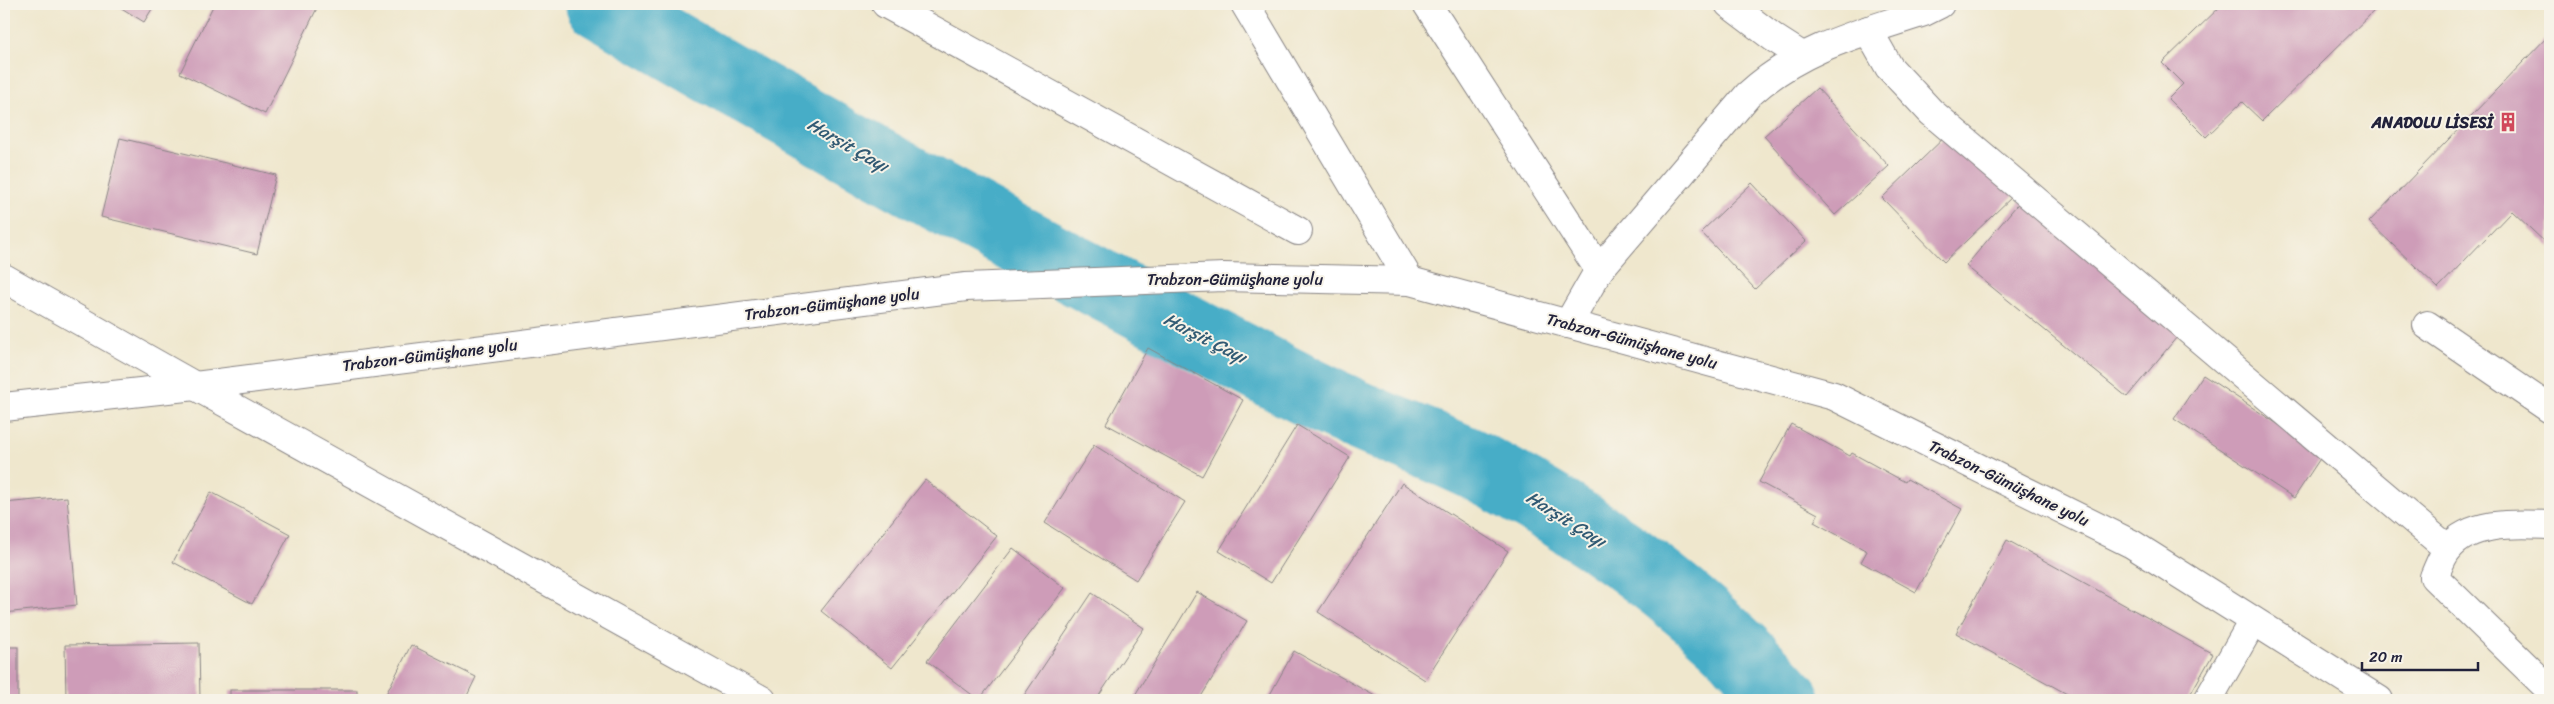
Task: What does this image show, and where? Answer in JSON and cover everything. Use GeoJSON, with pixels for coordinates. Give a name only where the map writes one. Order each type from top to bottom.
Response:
{"type":"FeatureCollection","features":[{"type":"Feature","properties":{"kind":"street"},"geometry":{"type":"LineString","coordinates":[[886,4],[1298,231]]}},
{"type":"Feature","properties":{"kind":"street"},"geometry":{"type":"LineString","coordinates":[[1245,4],[1410,280]]}},
{"type":"Feature","properties":{"kind":"street"},"geometry":{"type":"LineString","coordinates":[[1427,4],[1599,270]]}},
{"type":"Feature","properties":{"kind":"street"},"geometry":{"type":"LineString","coordinates":[[1729,4],[1774,38],[1802,56]]}},
{"type":"Feature","properties":{"kind":"street"},"geometry":{"type":"LineString","coordinates":[[1568,324],[1599,270],[1748,95],[1768,77],[1802,56],[1868,30],[1924,12],[1940,4]]}},
{"type":"Feature","properties":{"kind":"street"},"geometry":{"type":"LineString","coordinates":[[1868,30],[1889,67],[1931,112],[2448,548]]}},
{"type":"Feature","properties":{"kind":"street","name":"Trabzon-Gümüşhane yolu"},"geometry":{"type":"LineString","coordinates":[[4,407],[195,386],[966,287],[1224,277],[1410,280],[1834,396],[2132,544],[2379,700]]}},
{"type":"Feature","properties":{"kind":"street"},"geometry":{"type":"LineString","coordinates":[[4,278],[195,386],[718,690],[762,700]]}},
{"type":"Feature","properties":{"kind":"street"},"geometry":{"type":"LineString","coordinates":[[2427,325],[2550,409]]}},
{"type":"Feature","properties":{"kind":"street"},"geometry":{"type":"LineString","coordinates":[[2550,525],[2499,524],[2473,532],[2448,548],[2434,577],[2550,690]]}},
{"type":"Feature","properties":{"kind":"street"},"geometry":{"type":"LineString","coordinates":[[2208,700],[2253,621]]}},
{"type":"Feature","properties":{"kind":"building"},"geometry":{"type":"Polygon","coordinates":[[[115,4],[155,4],[144,22],[115,4]]]}},
{"type":"Feature","properties":{"kind":"building"},"geometry":{"type":"Polygon","coordinates":[[[214,4],[319,4],[265,114],[180,73],[214,4]]]}},
{"type":"Feature","properties":{"kind":"building"},"geometry":{"type":"Polygon","coordinates":[[[2223,4],[2381,4],[2262,121],[2242,102],[2206,137],[2168,99],[2183,84],[2162,63],[2223,4]]]}},
{"type":"Feature","properties":{"kind":"building","name":"ANADOLU LİSESİ"},"geometry":{"type":"Polygon","coordinates":[[[2550,34],[2550,247],[2512,211],[2438,288],[2369,222],[2550,34]]]}},
{"type":"Feature","properties":{"kind":"building"},"geometry":{"type":"Polygon","coordinates":[[[1817,88],[1889,166],[1835,215],[1764,136],[1817,88]]]}},
{"type":"Feature","properties":{"kind":"building"},"geometry":{"type":"Polygon","coordinates":[[[1952,130],[2015,194],[1944,262],[1882,198],[1952,130]]]}},
{"type":"Feature","properties":{"kind":"building"},"geometry":{"type":"Polygon","coordinates":[[[120,138],[276,175],[257,254],[101,217],[120,138]]]}},
{"type":"Feature","properties":{"kind":"building"},"geometry":{"type":"Polygon","coordinates":[[[1752,183],[1806,241],[1755,289],[1701,232],[1752,183]]]}},
{"type":"Feature","properties":{"kind":"building"},"geometry":{"type":"Polygon","coordinates":[[[2021,200],[2182,331],[2127,397],[1966,266],[2021,200]]]}},
{"type":"Feature","properties":{"kind":"building"},"geometry":{"type":"Polygon","coordinates":[[[1148,348],[1243,400],[1202,476],[1106,424],[1148,348]]]}},
{"type":"Feature","properties":{"kind":"building"},"geometry":{"type":"Polygon","coordinates":[[[2203,375],[2323,454],[2294,498],[2174,419],[2203,375]]]}},
{"type":"Feature","properties":{"kind":"building"},"geometry":{"type":"Polygon","coordinates":[[[1791,424],[1850,456],[1852,453],[1905,482],[1907,479],[1962,509],[1916,592],[1861,562],[1867,551],[1814,522],[1818,514],[1759,482],[1791,424]]]}},
{"type":"Feature","properties":{"kind":"building"},"geometry":{"type":"Polygon","coordinates":[[[1297,425],[1350,457],[1271,583],[1219,551],[1297,425]]]}},
{"type":"Feature","properties":{"kind":"building"},"geometry":{"type":"Polygon","coordinates":[[[1094,445],[1185,502],[1136,580],[1045,523],[1094,445]]]}},
{"type":"Feature","properties":{"kind":"building"},"geometry":{"type":"Polygon","coordinates":[[[925,480],[997,536],[892,668],[821,611],[925,480]]]}},
{"type":"Feature","properties":{"kind":"building"},"geometry":{"type":"Polygon","coordinates":[[[1402,483],[1508,551],[1425,680],[1318,612],[1402,483]]]}},
{"type":"Feature","properties":{"kind":"building"},"geometry":{"type":"Polygon","coordinates":[[[211,492],[290,534],[252,604],[173,562],[211,492]]]}},
{"type":"Feature","properties":{"kind":"building"},"geometry":{"type":"Polygon","coordinates":[[[67,497],[77,605],[4,613],[4,503],[67,497]]]}},
{"type":"Feature","properties":{"kind":"building"},"geometry":{"type":"Polygon","coordinates":[[[2007,540],[2213,654],[2187,700],[2078,700],[1956,633],[2007,540]]]}},
{"type":"Feature","properties":{"kind":"building"},"geometry":{"type":"Polygon","coordinates":[[[1013,548],[1065,588],[979,700],[927,661],[1013,548]]]}},
{"type":"Feature","properties":{"kind":"building"},"geometry":{"type":"Polygon","coordinates":[[[1197,592],[1247,621],[1199,700],[1132,700],[1197,592]]]}},
{"type":"Feature","properties":{"kind":"building"},"geometry":{"type":"Polygon","coordinates":[[[1092,593],[1144,628],[1096,700],[1021,700],[1092,593]]]}},
{"type":"Feature","properties":{"kind":"building"},"geometry":{"type":"Polygon","coordinates":[[[199,643],[200,700],[66,700],[65,645],[199,643]]]}},
{"type":"Feature","properties":{"kind":"building"},"geometry":{"type":"Polygon","coordinates":[[[411,645],[476,677],[465,700],[383,700],[411,645]]]}},
{"type":"Feature","properties":{"kind":"building"},"geometry":{"type":"Polygon","coordinates":[[[4,647],[18,647],[18,700],[4,700],[4,647]]]}},
{"type":"Feature","properties":{"kind":"building"},"geometry":{"type":"Polygon","coordinates":[[[1294,651],[1382,700],[1267,700],[1294,651]]]}},
{"type":"Feature","properties":{"kind":"building"},"geometry":{"type":"Polygon","coordinates":[[[230,690],[357,690],[357,700],[230,700],[230,690]]]}},
{"type":"Feature","properties":{"kind":"waterway","name":"Harşit Çayı"},"geometry":{"type":"LineString","coordinates":[[600,4],[899,175],[1050,257],[1308,392],[1361,417],[1461,459],[1520,490],[1603,541],[1681,600],[1718,631],[1786,700]]}},
{"type":"Feature","properties":{"kind":"place","name":"ANADOLU LİSESİ"},"geometry":{"type":"Point","coordinates":[2508,122]}}]}
